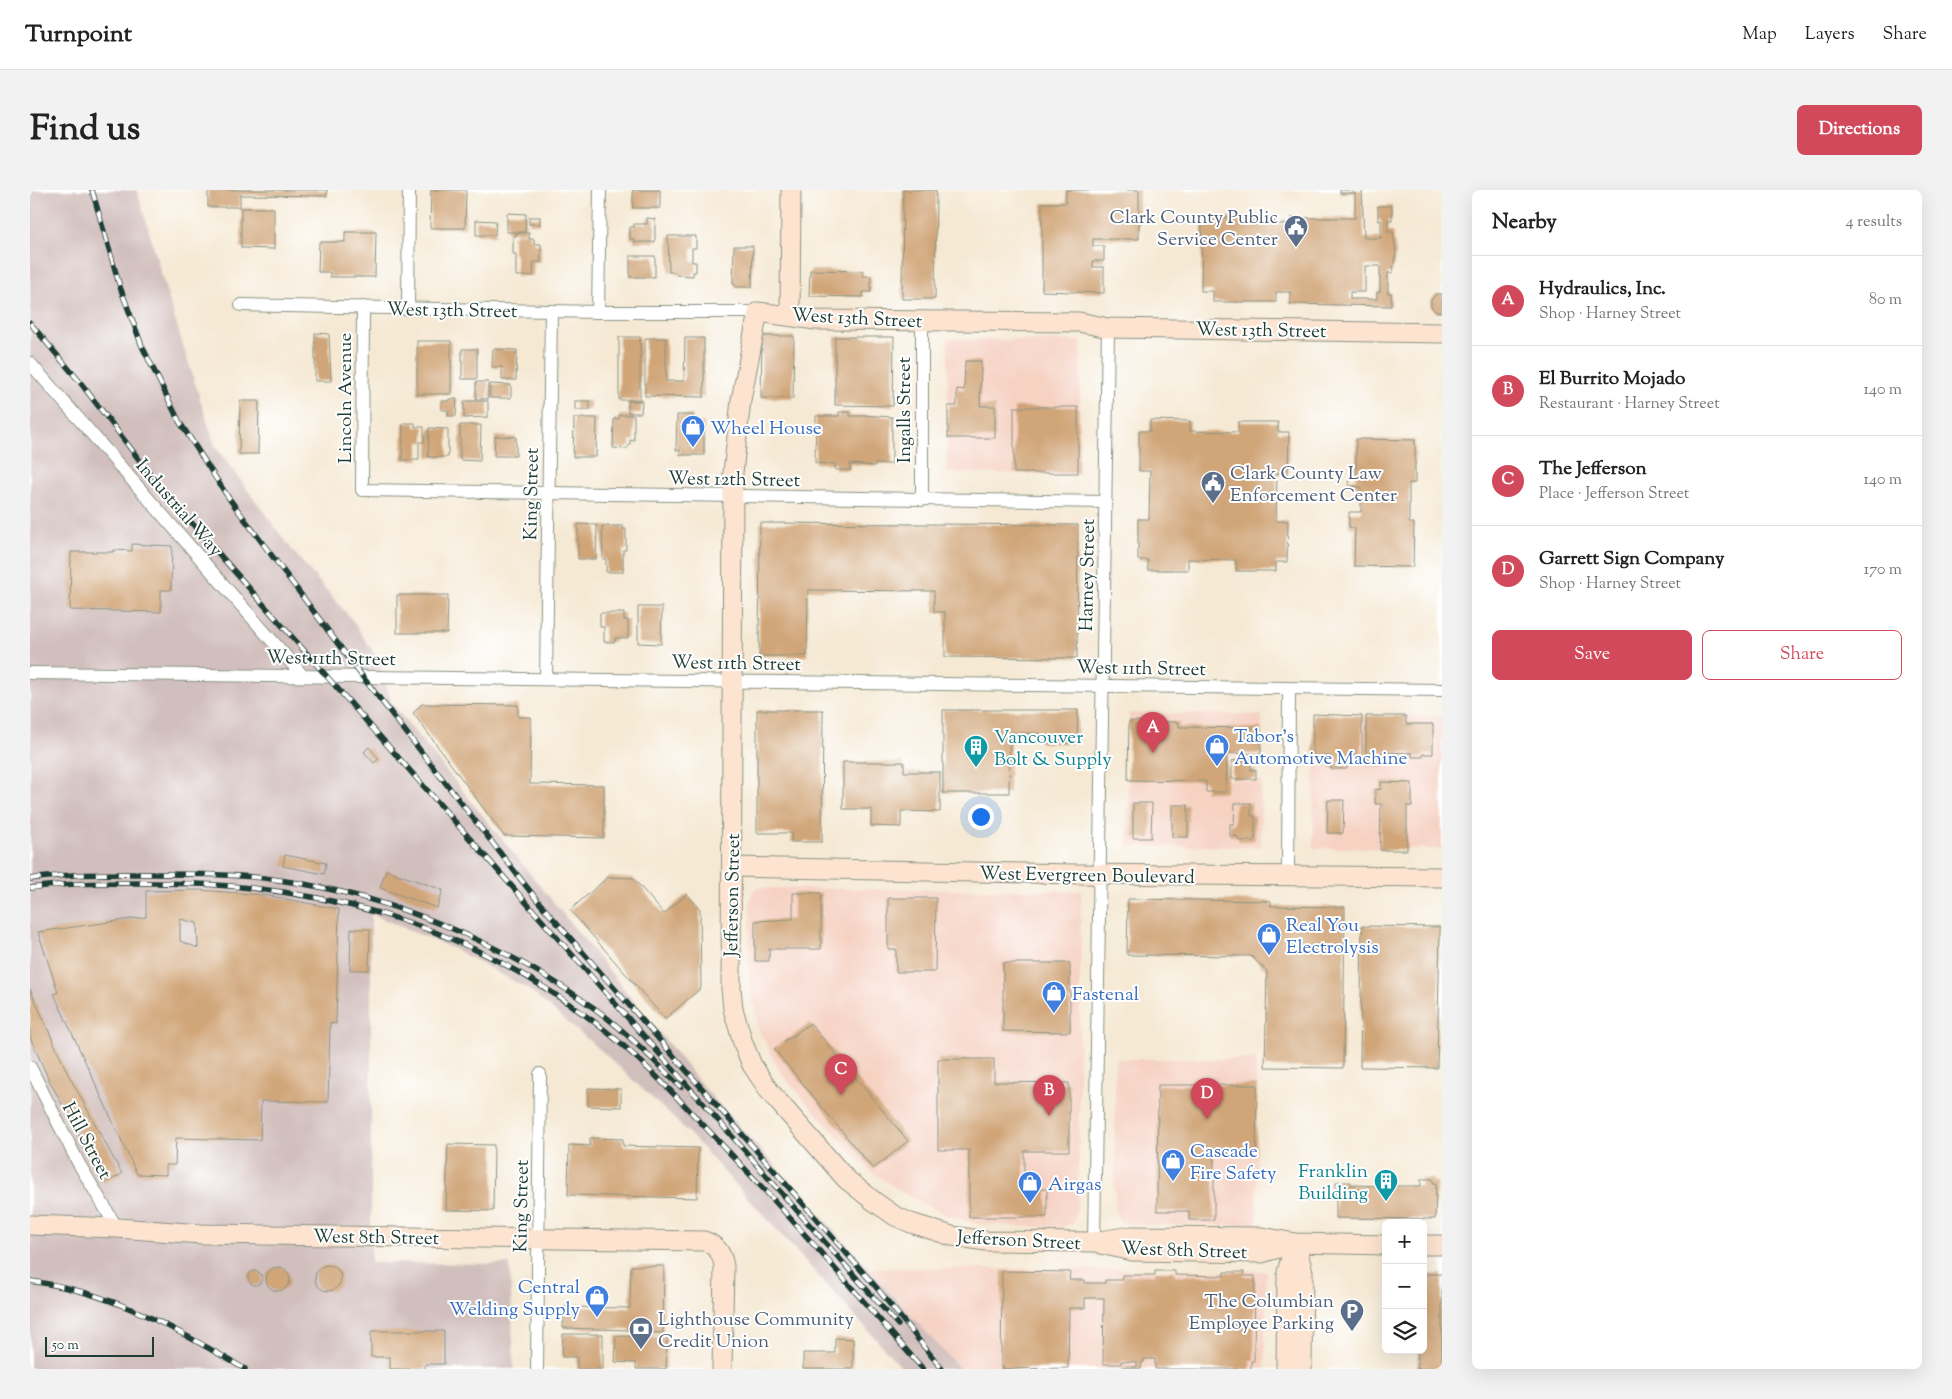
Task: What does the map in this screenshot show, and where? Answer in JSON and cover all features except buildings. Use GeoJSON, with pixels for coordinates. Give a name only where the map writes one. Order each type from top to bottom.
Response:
{"type":"FeatureCollection","features":[{"type":"Feature","properties":{"kind":"street"},"geometry":{"type":"LineString","coordinates":[[408,308],[409,190]]}},
{"type":"Feature","properties":{"kind":"street"},"geometry":{"type":"LineString","coordinates":[[598,312],[600,190]]}},
{"type":"Feature","properties":{"kind":"street"},"geometry":{"type":"LineString","coordinates":[[790,190],[790,315]]}},
{"type":"Feature","properties":{"kind":"street","name":"West 13th Street"},"geometry":{"type":"LineString","coordinates":[[241,305],[598,312],[758,312],[816,320],[1078,322],[1108,328],[1442,333]]}},
{"type":"Feature","properties":{"kind":"street","name":"Lincoln Avenue"},"geometry":{"type":"LineString","coordinates":[[362,490],[363,307]]}},
{"type":"Feature","properties":{"kind":"street","name":"King Street"},"geometry":{"type":"LineString","coordinates":[[546,679],[551,311]]}},
{"type":"Feature","properties":{"kind":"street","name":"Jefferson Street"},"geometry":{"type":"LineString","coordinates":[[758,312],[741,400],[734,473],[730,977],[734,1009],[743,1043],[752,1065],[766,1088],[836,1169],[860,1191],[896,1216],[941,1234],[963,1239],[1094,1242]]}},
{"type":"Feature","properties":{"kind":"street","name":"Ingalls Street"},"geometry":{"type":"LineString","coordinates":[[922,321],[922,500]]}},
{"type":"Feature","properties":{"kind":"street","name":"Harney Street"},"geometry":{"type":"LineString","coordinates":[[1094,1242],[1108,328]]}},
{"type":"Feature","properties":{"kind":"street","name":"Industrial Way"},"geometry":{"type":"LineString","coordinates":[[30,363],[302,675]]}},
{"type":"Feature","properties":{"kind":"street","name":"West 12th Street"},"geometry":{"type":"LineString","coordinates":[[362,490],[1106,502]]}},
{"type":"Feature","properties":{"kind":"street","name":"West 11th Street"},"geometry":{"type":"LineString","coordinates":[[30,673],[1442,690]]}},
{"type":"Feature","properties":{"kind":"street"},"geometry":{"type":"LineString","coordinates":[[1288,876],[1289,688]]}},
{"type":"Feature","properties":{"kind":"street","name":"West Evergreen Boulevard"},"geometry":{"type":"LineString","coordinates":[[732,867],[1099,874],[1442,877]]}},
{"type":"Feature","properties":{"kind":"street","name":"Hill Street"},"geometry":{"type":"LineString","coordinates":[[30,1067],[79,1164],[116,1228]]}},
{"type":"Feature","properties":{"kind":"street","name":"King Street"},"geometry":{"type":"LineString","coordinates":[[537,1369],[540,1074]]}},
{"type":"Feature","properties":{"kind":"street","name":"West 8th Street"},"geometry":{"type":"LineString","coordinates":[[30,1225],[202,1234],[699,1240],[708,1242],[719,1251],[724,1266],[722,1369]]}},
{"type":"Feature","properties":{"kind":"street","name":"West 8th Street"},"geometry":{"type":"LineString","coordinates":[[1094,1242],[1132,1251],[1262,1253],[1295,1244],[1382,1245]]}},
{"type":"Feature","properties":{"kind":"street"},"geometry":{"type":"LineString","coordinates":[[1286,1369],[1287,1272],[1295,1244]]}},
{"type":"Feature","properties":{"kind":"street"},"geometry":{"type":"LineString","coordinates":[[1295,1244],[1303,1272],[1302,1369]]}},
{"type":"Feature","properties":{"kind":"street"},"geometry":{"type":"LineString","coordinates":[[1427,1245],[1442,1245]]}},
{"type":"Feature","properties":{"kind":"shaded area"},"geometry":{"type":"Polygon","coordinates":[[[30,190],[137,190],[174,317],[215,446],[292,550],[352,620],[379,661],[392,704],[707,1091],[960,1369],[903,1369],[688,1132],[604,1053],[528,989],[454,949],[371,914],[371,1263],[510,1264],[514,1369],[30,1369],[30,190]]]}},
{"type":"Feature","properties":{"kind":"shaded area"},"geometry":{"type":"Polygon","coordinates":[[[948,339],[1081,341],[1079,474],[947,473],[948,339]]]}},
{"type":"Feature","properties":{"kind":"shaded area"},"geometry":{"type":"Polygon","coordinates":[[[1129,713],[1262,715],[1262,755],[1228,754],[1228,780],[1261,781],[1261,847],[1128,846],[1129,713]]]}},
{"type":"Feature","properties":{"kind":"shaded area"},"geometry":{"type":"Polygon","coordinates":[[[1315,715],[1442,717],[1442,849],[1313,848],[1315,715]]]}},
{"type":"Feature","properties":{"kind":"shaded area"},"geometry":{"type":"Polygon","coordinates":[[[758,888],[1081,891],[1078,1201],[1074,1223],[1059,1228],[978,1224],[944,1214],[908,1196],[870,1171],[779,1070],[759,1030],[749,983],[750,899],[753,890],[758,888]]]}},
{"type":"Feature","properties":{"kind":"shaded area"},"geometry":{"type":"Polygon","coordinates":[[[1115,1059],[1256,1059],[1257,1225],[1129,1225],[1120,1221],[1115,1212],[1115,1059]]]}},
{"type":"Feature","properties":{"kind":"shaded area"},"geometry":{"type":"Polygon","coordinates":[[[869,1268],[1266,1271],[1265,1369],[960,1369],[869,1268]]]}},
{"type":"Feature","properties":{"kind":"railway"},"geometry":{"type":"LineString","coordinates":[[92,190],[120,287],[142,346],[179,421],[228,497],[362,676],[537,900],[876,1287],[942,1369]]}},
{"type":"Feature","properties":{"kind":"railway"},"geometry":{"type":"LineString","coordinates":[[30,323],[80,382],[160,487],[761,1169]]}},
{"type":"Feature","properties":{"kind":"railway"},"geometry":{"type":"LineString","coordinates":[[30,879],[108,874],[201,874],[248,877],[321,887],[363,897],[404,910],[444,925],[483,943],[521,962],[558,984],[617,1026],[681,1087]]}},
{"type":"Feature","properties":{"kind":"railway"},"geometry":{"type":"LineString","coordinates":[[30,888],[72,884],[143,883],[205,884],[266,890],[325,900],[383,914],[439,934],[493,958],[546,988],[597,1024],[648,1068],[776,1202],[923,1369]]}},
{"type":"Feature","properties":{"kind":"railway"},"geometry":{"type":"LineString","coordinates":[[756,1164],[898,1325]]}},
{"type":"Feature","properties":{"kind":"railway"},"geometry":{"type":"LineString","coordinates":[[30,1281],[60,1286],[116,1303],[168,1326],[245,1369]]}},
{"type":"Feature","properties":{"kind":"place","name":"Clark County Public Service Center"},"geometry":{"type":"Point","coordinates":[1296,248]}},
{"type":"Feature","properties":{"kind":"place","name":"Wheel House"},"geometry":{"type":"Point","coordinates":[693,448]}},
{"type":"Feature","properties":{"kind":"place","name":"Clark County Law Enforcement Center"},"geometry":{"type":"Point","coordinates":[1213,504]}},
{"type":"Feature","properties":{"kind":"place","name":"Hydraulics, Inc."},"geometry":{"type":"Point","coordinates":[1153,753]}},
{"type":"Feature","properties":{"kind":"place","name":"Tabor's Automotive Machine"},"geometry":{"type":"Point","coordinates":[1217,767]}},
{"type":"Feature","properties":{"kind":"place","name":"Vancouver Bolt & Supply"},"geometry":{"type":"Point","coordinates":[976,768]}},
{"type":"Feature","properties":{"kind":"place","name":"Real You Electrolysis"},"geometry":{"type":"Point","coordinates":[1269,956]}},
{"type":"Feature","properties":{"kind":"place","name":"Fastenal"},"geometry":{"type":"Point","coordinates":[1054,1014]}},
{"type":"Feature","properties":{"kind":"place","name":"The Jefferson"},"geometry":{"type":"Point","coordinates":[841,1095]}},
{"type":"Feature","properties":{"kind":"place","name":"El Burrito Mojado"},"geometry":{"type":"Point","coordinates":[1049,1116]}},
{"type":"Feature","properties":{"kind":"place","name":"Garrett Sign Company"},"geometry":{"type":"Point","coordinates":[1207,1119]}},
{"type":"Feature","properties":{"kind":"place","name":"Cascade Fire Safety"},"geometry":{"type":"Point","coordinates":[1173,1182]}},
{"type":"Feature","properties":{"kind":"place","name":"Franklin Building"},"geometry":{"type":"Point","coordinates":[1386,1202]}},
{"type":"Feature","properties":{"kind":"place","name":"Airgas"},"geometry":{"type":"Point","coordinates":[1030,1204]}},
{"type":"Feature","properties":{"kind":"place","name":"Central Welding Supply"},"geometry":{"type":"Point","coordinates":[597,1318]}},
{"type":"Feature","properties":{"kind":"place","name":"The Columbian Employee Parking"},"geometry":{"type":"Point","coordinates":[1352,1332]}},
{"type":"Feature","properties":{"kind":"place","name":"Lighthouse Community Credit Union"},"geometry":{"type":"Point","coordinates":[641,1350]}}]}
